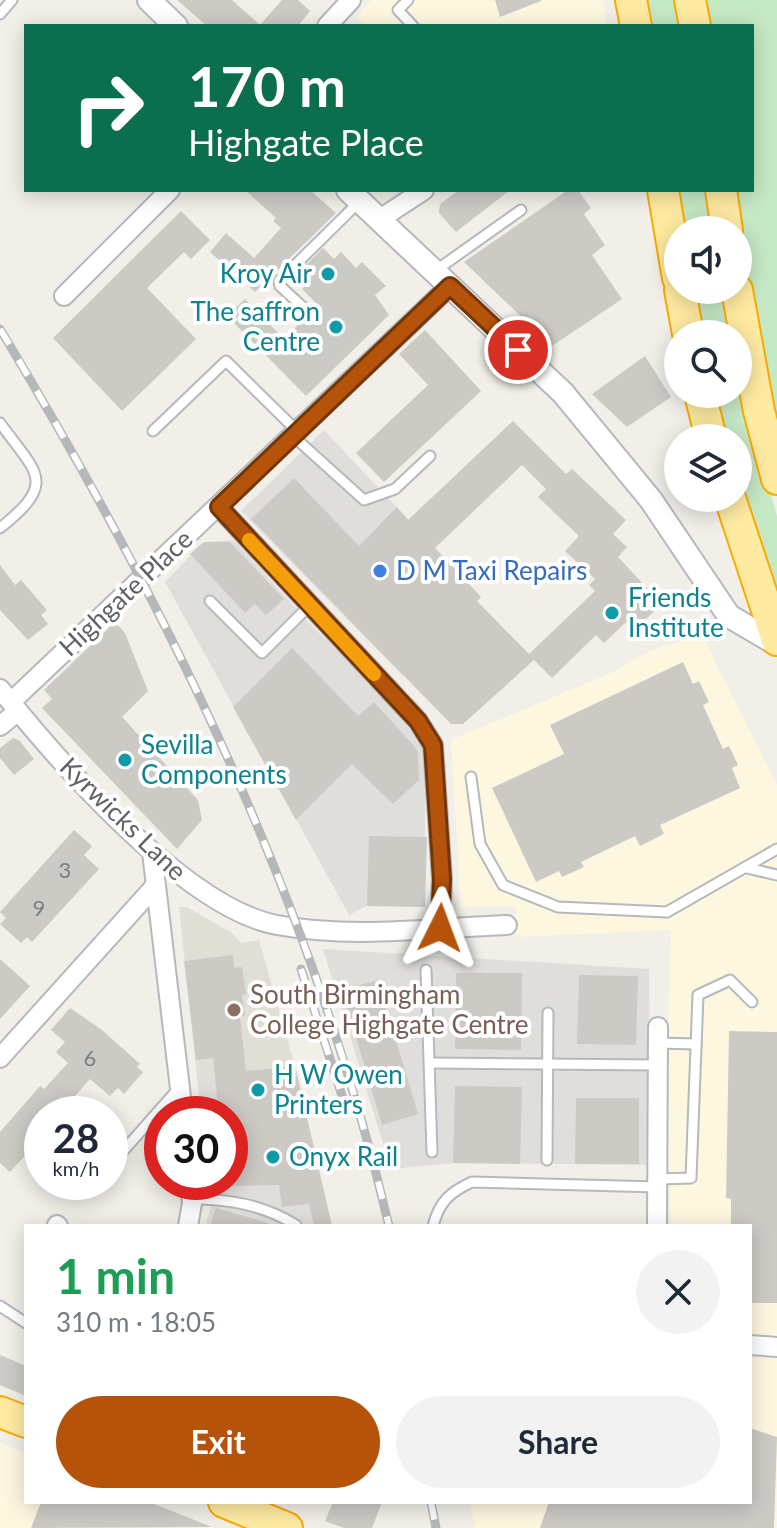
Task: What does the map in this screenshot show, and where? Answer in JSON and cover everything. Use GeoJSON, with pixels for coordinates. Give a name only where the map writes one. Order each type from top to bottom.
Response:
{"type":"FeatureCollection","features":[{"type":"Feature","properties":{"kind":"highway"},"geometry":{"type":"LineString","coordinates":[[631,0],[636,24]]}},
{"type":"Feature","properties":{"kind":"highway"},"geometry":{"type":"LineString","coordinates":[[690,0],[695,24]]}},
{"type":"Feature","properties":{"kind":"highway"},"geometry":{"type":"LineString","coordinates":[[663,192],[667,216]]}},
{"type":"Feature","properties":{"kind":"highway"},"geometry":{"type":"LineString","coordinates":[[721,192],[725,216]]}},
{"type":"Feature","properties":{"kind":"highway"},"geometry":{"type":"LineString","coordinates":[[740,304],[759,411],[777,479]]}},
{"type":"Feature","properties":{"kind":"highway"},"geometry":{"type":"LineString","coordinates":[[735,512],[777,642]]}},
{"type":"Feature","properties":{"kind":"highway"},"geometry":{"type":"LineString","coordinates":[[0,1412],[24,1421]]}},
{"type":"Feature","properties":{"kind":"highway"},"geometry":{"type":"LineString","coordinates":[[229,1504],[287,1528]]}},
{"type":"Feature","properties":{"kind":"street"},"geometry":{"type":"LineString","coordinates":[[149,0],[174,24]]}},
{"type":"Feature","properties":{"kind":"street"},"geometry":{"type":"LineString","coordinates":[[329,24],[351,0]]}},
{"type":"Feature","properties":{"kind":"street"},"geometry":{"type":"LineString","coordinates":[[625,24],[631,0]]}},
{"type":"Feature","properties":{"kind":"street"},"geometry":{"type":"LineString","coordinates":[[64,296],[168,192]]}},
{"type":"Feature","properties":{"kind":"street"},"geometry":{"type":"LineString","coordinates":[[380,219],[421,192]]}},
{"type":"Feature","properties":{"kind":"street"},"geometry":{"type":"LineString","coordinates":[[354,196],[563,393],[651,500],[729,616],[777,642]]}},
{"type":"Feature","properties":{"kind":"street","name":"Highgate Place"},"geometry":{"type":"LineString","coordinates":[[0,726],[10,701],[295,434],[443,278]]}},
{"type":"Feature","properties":{"kind":"street"},"geometry":{"type":"LineString","coordinates":[[219,507],[418,721],[433,745],[442,879],[440,928]]}},
{"type":"Feature","properties":{"kind":"street","name":"Kyrwicks Lane"},"geometry":{"type":"LineString","coordinates":[[10,701],[57,756],[152,852],[195,888],[230,908],[274,925],[347,934],[507,925]]}},
{"type":"Feature","properties":{"kind":"street"},"geometry":{"type":"LineString","coordinates":[[152,852],[181,1096]]}},
{"type":"Feature","properties":{"kind":"street"},"geometry":{"type":"LineString","coordinates":[[0,1058],[155,886]]}},
{"type":"Feature","properties":{"kind":"street"},"geometry":{"type":"LineString","coordinates":[[658,1035],[659,1224]]}},
{"type":"Feature","properties":{"kind":"street"},"geometry":{"type":"LineString","coordinates":[[188,1224],[190,1200]]}},
{"type":"Feature","properties":{"kind":"street"},"geometry":{"type":"LineString","coordinates":[[752,1345],[777,1347]]}},
{"type":"Feature","properties":{"kind":"lane"},"geometry":{"type":"LineString","coordinates":[[0,14],[12,0]]}},
{"type":"Feature","properties":{"kind":"lane"},"geometry":{"type":"LineString","coordinates":[[408,0],[398,10],[411,24]]}},
{"type":"Feature","properties":{"kind":"lane"},"geometry":{"type":"LineString","coordinates":[[304,308],[280,286],[279,281],[354,196]]}},
{"type":"Feature","properties":{"kind":"lane"},"geometry":{"type":"LineString","coordinates":[[443,278],[521,210]]}},
{"type":"Feature","properties":{"kind":"lane"},"geometry":{"type":"LineString","coordinates":[[153,431],[226,361],[295,434],[364,500],[395,489],[430,456]]}},
{"type":"Feature","properties":{"kind":"lane"},"geometry":{"type":"LineString","coordinates":[[0,423],[37,476],[37,489],[32,501],[0,528]]}},
{"type":"Feature","properties":{"kind":"lane"},"geometry":{"type":"LineString","coordinates":[[210,601],[262,653],[310,605]]}},
{"type":"Feature","properties":{"kind":"lane"},"geometry":{"type":"LineString","coordinates":[[471,777],[480,844],[503,885],[534,900],[558,907],[667,912],[777,849]]}},
{"type":"Feature","properties":{"kind":"lane"},"geometry":{"type":"LineString","coordinates":[[747,868],[777,875]]}},
{"type":"Feature","properties":{"kind":"lane"},"geometry":{"type":"LineString","coordinates":[[426,970],[432,1063],[432,1152]]}},
{"type":"Feature","properties":{"kind":"lane"},"geometry":{"type":"LineString","coordinates":[[434,1224],[440,1205],[454,1190],[472,1182],[658,1183],[691,1178],[700,992],[730,980],[752,1002]]}},
{"type":"Feature","properties":{"kind":"lane"},"geometry":{"type":"LineString","coordinates":[[547,1160],[548,1013]]}},
{"type":"Feature","properties":{"kind":"lane"},"geometry":{"type":"LineString","coordinates":[[658,1035],[696,1044]]}},
{"type":"Feature","properties":{"kind":"lane"},"geometry":{"type":"LineString","coordinates":[[432,1063],[658,1065]]}},
{"type":"Feature","properties":{"kind":"lane"},"geometry":{"type":"LineString","coordinates":[[128,1145],[180,1086]]}},
{"type":"Feature","properties":{"kind":"lane"},"geometry":{"type":"LineString","coordinates":[[224,1200],[263,1208],[294,1224]]}},
{"type":"Feature","properties":{"kind":"lane"},"geometry":{"type":"LineString","coordinates":[[0,1306],[24,1322]]}},
{"type":"Feature","properties":{"kind":"shaded area"},"geometry":{"type":"Polygon","coordinates":[[[371,0],[603,0],[606,20],[605,24],[364,24],[357,17],[371,0]]]}},
{"type":"Feature","properties":{"kind":"shaded area","name":"D M Taxi Repairs"},"geometry":{"type":"Polygon","coordinates":[[[324,430],[481,597],[402,675],[241,511],[324,430]]]}},
{"type":"Feature","properties":{"kind":"shaded area"},"geometry":{"type":"Polygon","coordinates":[[[234,540],[313,627],[383,694],[425,750],[425,907],[367,906],[349,915],[165,582],[204,542],[234,540]]]}},
{"type":"Feature","properties":{"kind":"shaded area"},"geometry":{"type":"Polygon","coordinates":[[[701,634],[777,785],[777,1528],[475,1528],[470,1504],[752,1504],[752,1224],[671,1224],[666,1102],[671,930],[516,937],[516,906],[461,907],[451,740],[607,675],[646,653],[701,634]]]}},
{"type":"Feature","properties":{"kind":"shaded area","name":"South Birmingham College Highgate Centre"},"geometry":{"type":"Polygon","coordinates":[[[179,907],[187,907],[232,933],[241,943],[259,940],[295,1066],[197,1077],[179,907]]]}},
{"type":"Feature","properties":{"kind":"shaded area"},"geometry":{"type":"Polygon","coordinates":[[[323,949],[649,969],[651,1165],[453,1163],[391,1169],[323,949]]]}},
{"type":"Feature","properties":{"kind":"shaded area"},"geometry":{"type":"Polygon","coordinates":[[[295,1066],[332,1224],[206,1224],[212,1200],[248,1200],[248,1096],[199,1096],[197,1077],[295,1066]]]}},
{"type":"Feature","properties":{"kind":"shaded area"},"geometry":{"type":"Polygon","coordinates":[[[0,1443],[24,1452],[24,1504],[152,1504],[211,1528],[0,1528],[0,1443]]]}},
{"type":"Feature","properties":{"kind":"green space"},"geometry":{"type":"Polygon","coordinates":[[[641,0],[677,0],[681,24],[647,24],[641,0]]]}},
{"type":"Feature","properties":{"kind":"green space"},"geometry":{"type":"Polygon","coordinates":[[[704,0],[777,0],[777,422],[748,304],[752,304],[752,216],[734,216],[731,192],[754,192],[754,24],[708,24],[704,0]]]}},
{"type":"Feature","properties":{"kind":"green space"},"geometry":{"type":"Polygon","coordinates":[[[675,192],[706,192],[711,216],[679,216],[675,192]]]}},
{"type":"Feature","properties":{"kind":"green space"},"geometry":{"type":"Polygon","coordinates":[[[694,304],[728,304],[730,320],[697,320],[694,304]]]}},
{"type":"Feature","properties":{"kind":"green space"},"geometry":{"type":"Polygon","coordinates":[[[714,408],[746,408],[751,424],[718,424],[714,408]]]}},
{"type":"Feature","properties":{"kind":"green space"},"geometry":{"type":"Polygon","coordinates":[[[752,428],[777,516],[777,608],[746,512],[752,512],[752,428]]]}},
{"type":"Feature","properties":{"kind":"building"},"geometry":{"type":"Polygon","coordinates":[[[177,0],[232,0],[259,24],[205,24],[177,0]]]}},
{"type":"Feature","properties":{"kind":"building"},"geometry":{"type":"Polygon","coordinates":[[[282,0],[298,0],[310,11],[300,24],[261,24],[282,0]]]}},
{"type":"Feature","properties":{"kind":"building"},"geometry":{"type":"Polygon","coordinates":[[[495,0],[541,0],[541,1],[500,17],[495,0]]]}},
{"type":"Feature","properties":{"kind":"building"},"geometry":{"type":"Polygon","coordinates":[[[247,192],[312,192],[336,213],[255,292],[210,252],[226,233],[254,258],[281,228],[273,221],[276,218],[247,192]]]}},
{"type":"Feature","properties":{"kind":"building"},"geometry":{"type":"Polygon","coordinates":[[[456,192],[507,192],[456,232],[439,213],[440,204],[456,192]]]}},
{"type":"Feature","properties":{"kind":"building"},"geometry":{"type":"Polygon","coordinates":[[[565,192],[579,192],[591,208],[584,214],[605,245],[592,255],[622,299],[552,346],[464,262],[565,192]]]}},
{"type":"Feature","properties":{"kind":"building"},"geometry":{"type":"Polygon","coordinates":[[[181,211],[210,240],[191,259],[184,252],[147,288],[196,339],[122,411],[53,338],[181,211]]]}},
{"type":"Feature","properties":{"kind":"building","name":"The saffron Centre"},"geometry":{"type":"Polygon","coordinates":[[[323,248],[334,259],[341,252],[356,268],[362,262],[386,286],[375,295],[389,315],[306,396],[227,316],[245,299],[284,339],[318,305],[302,289],[311,280],[301,270],[323,248]]]}},
{"type":"Feature","properties":{"kind":"building"},"geometry":{"type":"Polygon","coordinates":[[[425,330],[481,391],[384,482],[356,453],[428,385],[399,354],[425,330]]]}},
{"type":"Feature","properties":{"kind":"building"},"geometry":{"type":"Polygon","coordinates":[[[645,356],[664,386],[664,402],[627,427],[592,394],[645,356]]]}},
{"type":"Feature","properties":{"kind":"building"},"geometry":{"type":"Polygon","coordinates":[[[513,421],[566,474],[572,469],[626,520],[613,534],[627,547],[618,557],[662,604],[633,631],[625,623],[604,643],[596,635],[552,678],[534,660],[463,724],[451,724],[251,519],[294,478],[359,546],[397,507],[408,520],[513,421]],[[522,465],[435,548],[481,597],[477,601],[529,654],[595,591],[589,585],[595,579],[565,551],[579,536],[538,497],[546,489],[522,465]]]}},
{"type":"Feature","properties":{"kind":"building"},"geometry":{"type":"Polygon","coordinates":[[[204,542],[230,542],[284,599],[266,615],[255,604],[245,613],[190,554],[204,542]]]}},
{"type":"Feature","properties":{"kind":"building"},"geometry":{"type":"Polygon","coordinates":[[[0,565],[15,585],[21,580],[47,610],[41,615],[48,624],[28,640],[0,610],[0,565]]]}},
{"type":"Feature","properties":{"kind":"building","name":"Sevilla Components"},"geometry":{"type":"Polygon","coordinates":[[[115,622],[125,633],[148,691],[122,717],[198,800],[202,820],[177,849],[42,708],[52,699],[44,690],[115,622]]]}},
{"type":"Feature","properties":{"kind":"building"},"geometry":{"type":"Polygon","coordinates":[[[292,648],[358,716],[374,702],[418,752],[419,780],[393,804],[352,764],[296,820],[233,707],[292,648]]]}},
{"type":"Feature","properties":{"kind":"building"},"geometry":{"type":"Polygon","coordinates":[[[683,662],[693,684],[699,681],[709,702],[703,705],[723,749],[729,746],[738,765],[732,768],[740,788],[660,825],[664,834],[640,846],[635,836],[581,862],[584,867],[562,877],[559,871],[536,882],[492,788],[564,754],[550,725],[683,662]]]}},
{"type":"Feature","properties":{"kind":"building"},"geometry":{"type":"Polygon","coordinates":[[[13,738],[19,740],[34,759],[14,775],[0,758],[0,748],[13,738]]]}},
{"type":"Feature","properties":{"kind":"building"},"geometry":{"type":"Polygon","coordinates":[[[74,830],[92,846],[84,855],[99,869],[32,942],[27,937],[21,943],[0,924],[6,918],[0,912],[74,830]]]}},
{"type":"Feature","properties":{"kind":"building"},"geometry":{"type":"Polygon","coordinates":[[[369,836],[427,837],[425,907],[367,906],[369,836]]]}},
{"type":"Feature","properties":{"kind":"building"},"geometry":{"type":"Polygon","coordinates":[[[233,955],[234,968],[242,967],[246,994],[242,995],[245,1016],[240,1016],[246,1071],[295,1066],[332,1224],[314,1224],[309,1204],[282,1207],[279,1185],[248,1186],[248,1096],[217,1096],[213,1058],[196,1060],[184,961],[233,955]]]}},
{"type":"Feature","properties":{"kind":"building"},"geometry":{"type":"Polygon","coordinates":[[[0,959],[30,986],[0,1019],[0,959]]]}},
{"type":"Feature","properties":{"kind":"building"},"geometry":{"type":"Polygon","coordinates":[[[456,973],[522,973],[521,1050],[455,1049],[456,973]]]}},
{"type":"Feature","properties":{"kind":"building"},"geometry":{"type":"Polygon","coordinates":[[[579,975],[638,976],[636,1045],[577,1044],[579,975]]]}},
{"type":"Feature","properties":{"kind":"building"},"geometry":{"type":"Polygon","coordinates":[[[378,980],[418,1114],[382,1125],[342,990],[378,980]]]}},
{"type":"Feature","properties":{"kind":"building"},"geometry":{"type":"Polygon","coordinates":[[[70,1008],[102,1030],[140,1064],[137,1067],[143,1072],[124,1094],[118,1088],[110,1096],[90,1079],[75,1096],[31,1096],[40,1086],[44,1089],[68,1063],[56,1052],[65,1042],[51,1030],[70,1008]]]}},
{"type":"Feature","properties":{"kind":"building"},"geometry":{"type":"Polygon","coordinates":[[[729,1031],[777,1032],[777,1303],[752,1303],[752,1224],[731,1224],[731,1199],[726,1198],[729,1031]]]}},
{"type":"Feature","properties":{"kind":"building"},"geometry":{"type":"Polygon","coordinates":[[[455,1086],[522,1087],[520,1164],[453,1163],[455,1086]]]}},
{"type":"Feature","properties":{"kind":"building"},"geometry":{"type":"Polygon","coordinates":[[[576,1098],[639,1098],[639,1164],[575,1164],[576,1098]]]}},
{"type":"Feature","properties":{"kind":"building"},"geometry":{"type":"Polygon","coordinates":[[[24,1104],[24,1157],[10,1172],[0,1163],[0,1132],[24,1104]]]}},
{"type":"Feature","properties":{"kind":"building"},"geometry":{"type":"Polygon","coordinates":[[[216,1208],[268,1223],[268,1224],[211,1224],[216,1208]]]}},
{"type":"Feature","properties":{"kind":"building"},"geometry":{"type":"Polygon","coordinates":[[[0,1355],[24,1365],[24,1395],[0,1385],[0,1355]]]}},
{"type":"Feature","properties":{"kind":"building"},"geometry":{"type":"Polygon","coordinates":[[[752,1429],[777,1437],[774,1528],[540,1528],[548,1504],[752,1504],[752,1429]]]}},
{"type":"Feature","properties":{"kind":"building"},"geometry":{"type":"Polygon","coordinates":[[[40,1504],[154,1504],[212,1527],[31,1528],[40,1504]]]}},
{"type":"Feature","properties":{"kind":"building"},"geometry":{"type":"Polygon","coordinates":[[[332,1504],[381,1504],[372,1528],[344,1528],[325,1521],[332,1504]]]}},
{"type":"Feature","properties":{"kind":"railway"},"geometry":{"type":"LineString","coordinates":[[0,329],[122,542],[230,762],[278,875],[320,990],[358,1107],[388,1224]]}},
{"type":"Feature","properties":{"kind":"railway"},"geometry":{"type":"LineString","coordinates":[[301,969],[344,1102]]}},
{"type":"Feature","properties":{"kind":"railway"},"geometry":{"type":"LineString","coordinates":[[431,1504],[436,1528]]}},
{"type":"Feature","properties":{"kind":"slow traffic"},"geometry":{"type":"LineString","coordinates":[[249,540],[374,674]]}},
{"type":"Feature","properties":{"kind":"place","name":"Kroy Air"},"geometry":{"type":"Point","coordinates":[328,274]}},
{"type":"Feature","properties":{"kind":"place","name":"The saffron Centre"},"geometry":{"type":"Point","coordinates":[336,327]}},
{"type":"Feature","properties":{"kind":"place","name":"D M Taxi Repairs"},"geometry":{"type":"Point","coordinates":[380,571]}},
{"type":"Feature","properties":{"kind":"place","name":"Friends Institute"},"geometry":{"type":"Point","coordinates":[612,613]}},
{"type":"Feature","properties":{"kind":"place","name":"Sevilla Components"},"geometry":{"type":"Point","coordinates":[125,760]}},
{"type":"Feature","properties":{"kind":"place","name":"South Birmingham College Highgate Centre"},"geometry":{"type":"Point","coordinates":[234,1010]}},
{"type":"Feature","properties":{"kind":"place","name":"H W Owen Printers"},"geometry":{"type":"Point","coordinates":[258,1090]}},
{"type":"Feature","properties":{"kind":"place","name":"Onyx Rail"},"geometry":{"type":"Point","coordinates":[273,1157]}},
{"type":"Feature","properties":{"kind":"route"},"geometry":{"type":"LineString","coordinates":[[440,928],[442,879],[433,745],[418,721],[219,507],[450,286],[518,350]]}}]}
